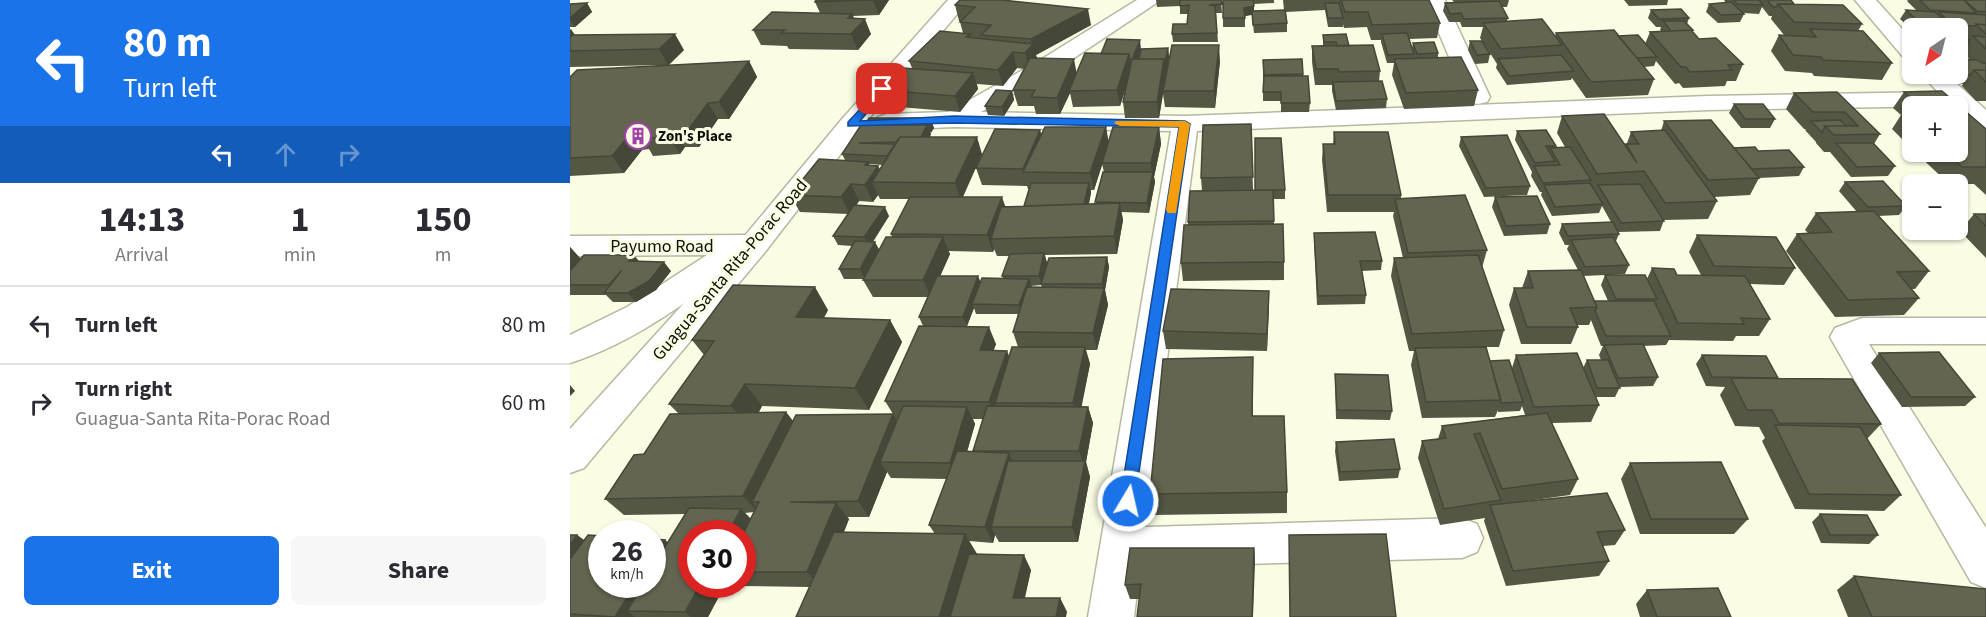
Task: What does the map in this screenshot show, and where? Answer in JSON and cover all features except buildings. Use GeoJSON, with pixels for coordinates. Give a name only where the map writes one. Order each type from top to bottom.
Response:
{"type":"FeatureCollection","features":[{"type":"Feature","properties":{"kind":"street","name":"Guagua-Santa Rita-Porac Road"},"geometry":{"type":"LineString","coordinates":[[570,456],[959,0]]}},
{"type":"Feature","properties":{"kind":"street"},"geometry":{"type":"LineString","coordinates":[[954,119],[1151,0]]}},
{"type":"Feature","properties":{"kind":"street"},"geometry":{"type":"LineString","coordinates":[[1435,0],[1485,114]]}},
{"type":"Feature","properties":{"kind":"street"},"geometry":{"type":"LineString","coordinates":[[1865,0],[1902,34]]}},
{"type":"Feature","properties":{"kind":"street"},"geometry":{"type":"LineString","coordinates":[[1943,84],[1956,96]]}},
{"type":"Feature","properties":{"kind":"street"},"geometry":{"type":"LineString","coordinates":[[851,124],[954,119],[1185,124],[1708,104],[1902,100]]}},
{"type":"Feature","properties":{"kind":"street"},"geometry":{"type":"LineString","coordinates":[[1968,107],[1986,124]]}},
{"type":"Feature","properties":{"kind":"street"},"geometry":{"type":"LineString","coordinates":[[1111,617],[1185,124]]}},
{"type":"Feature","properties":{"kind":"street"},"geometry":{"type":"LineString","coordinates":[[570,350],[611,333],[653,310],[748,245]]}},
{"type":"Feature","properties":{"kind":"street","name":"Payumo Road"},"geometry":{"type":"LineString","coordinates":[[570,246],[748,245]]}},
{"type":"Feature","properties":{"kind":"street"},"geometry":{"type":"LineString","coordinates":[[1986,331],[1862,331],[1847,337],[1986,567]]}},
{"type":"Feature","properties":{"kind":"street"},"geometry":{"type":"LineString","coordinates":[[1121,548],[1462,538]]}},
{"type":"Feature","properties":{"kind":"slow traffic"},"geometry":{"type":"LineString","coordinates":[[1120,123],[1185,124],[1172,210]]}},
{"type":"Feature","properties":{"kind":"place","name":"Zon's Place"},"geometry":{"type":"Point","coordinates":[638,136]}},
{"type":"Feature","properties":{"kind":"route"},"geometry":{"type":"LineString","coordinates":[[882,89],[851,124],[954,119],[1185,124],[1128,501]]}}]}
